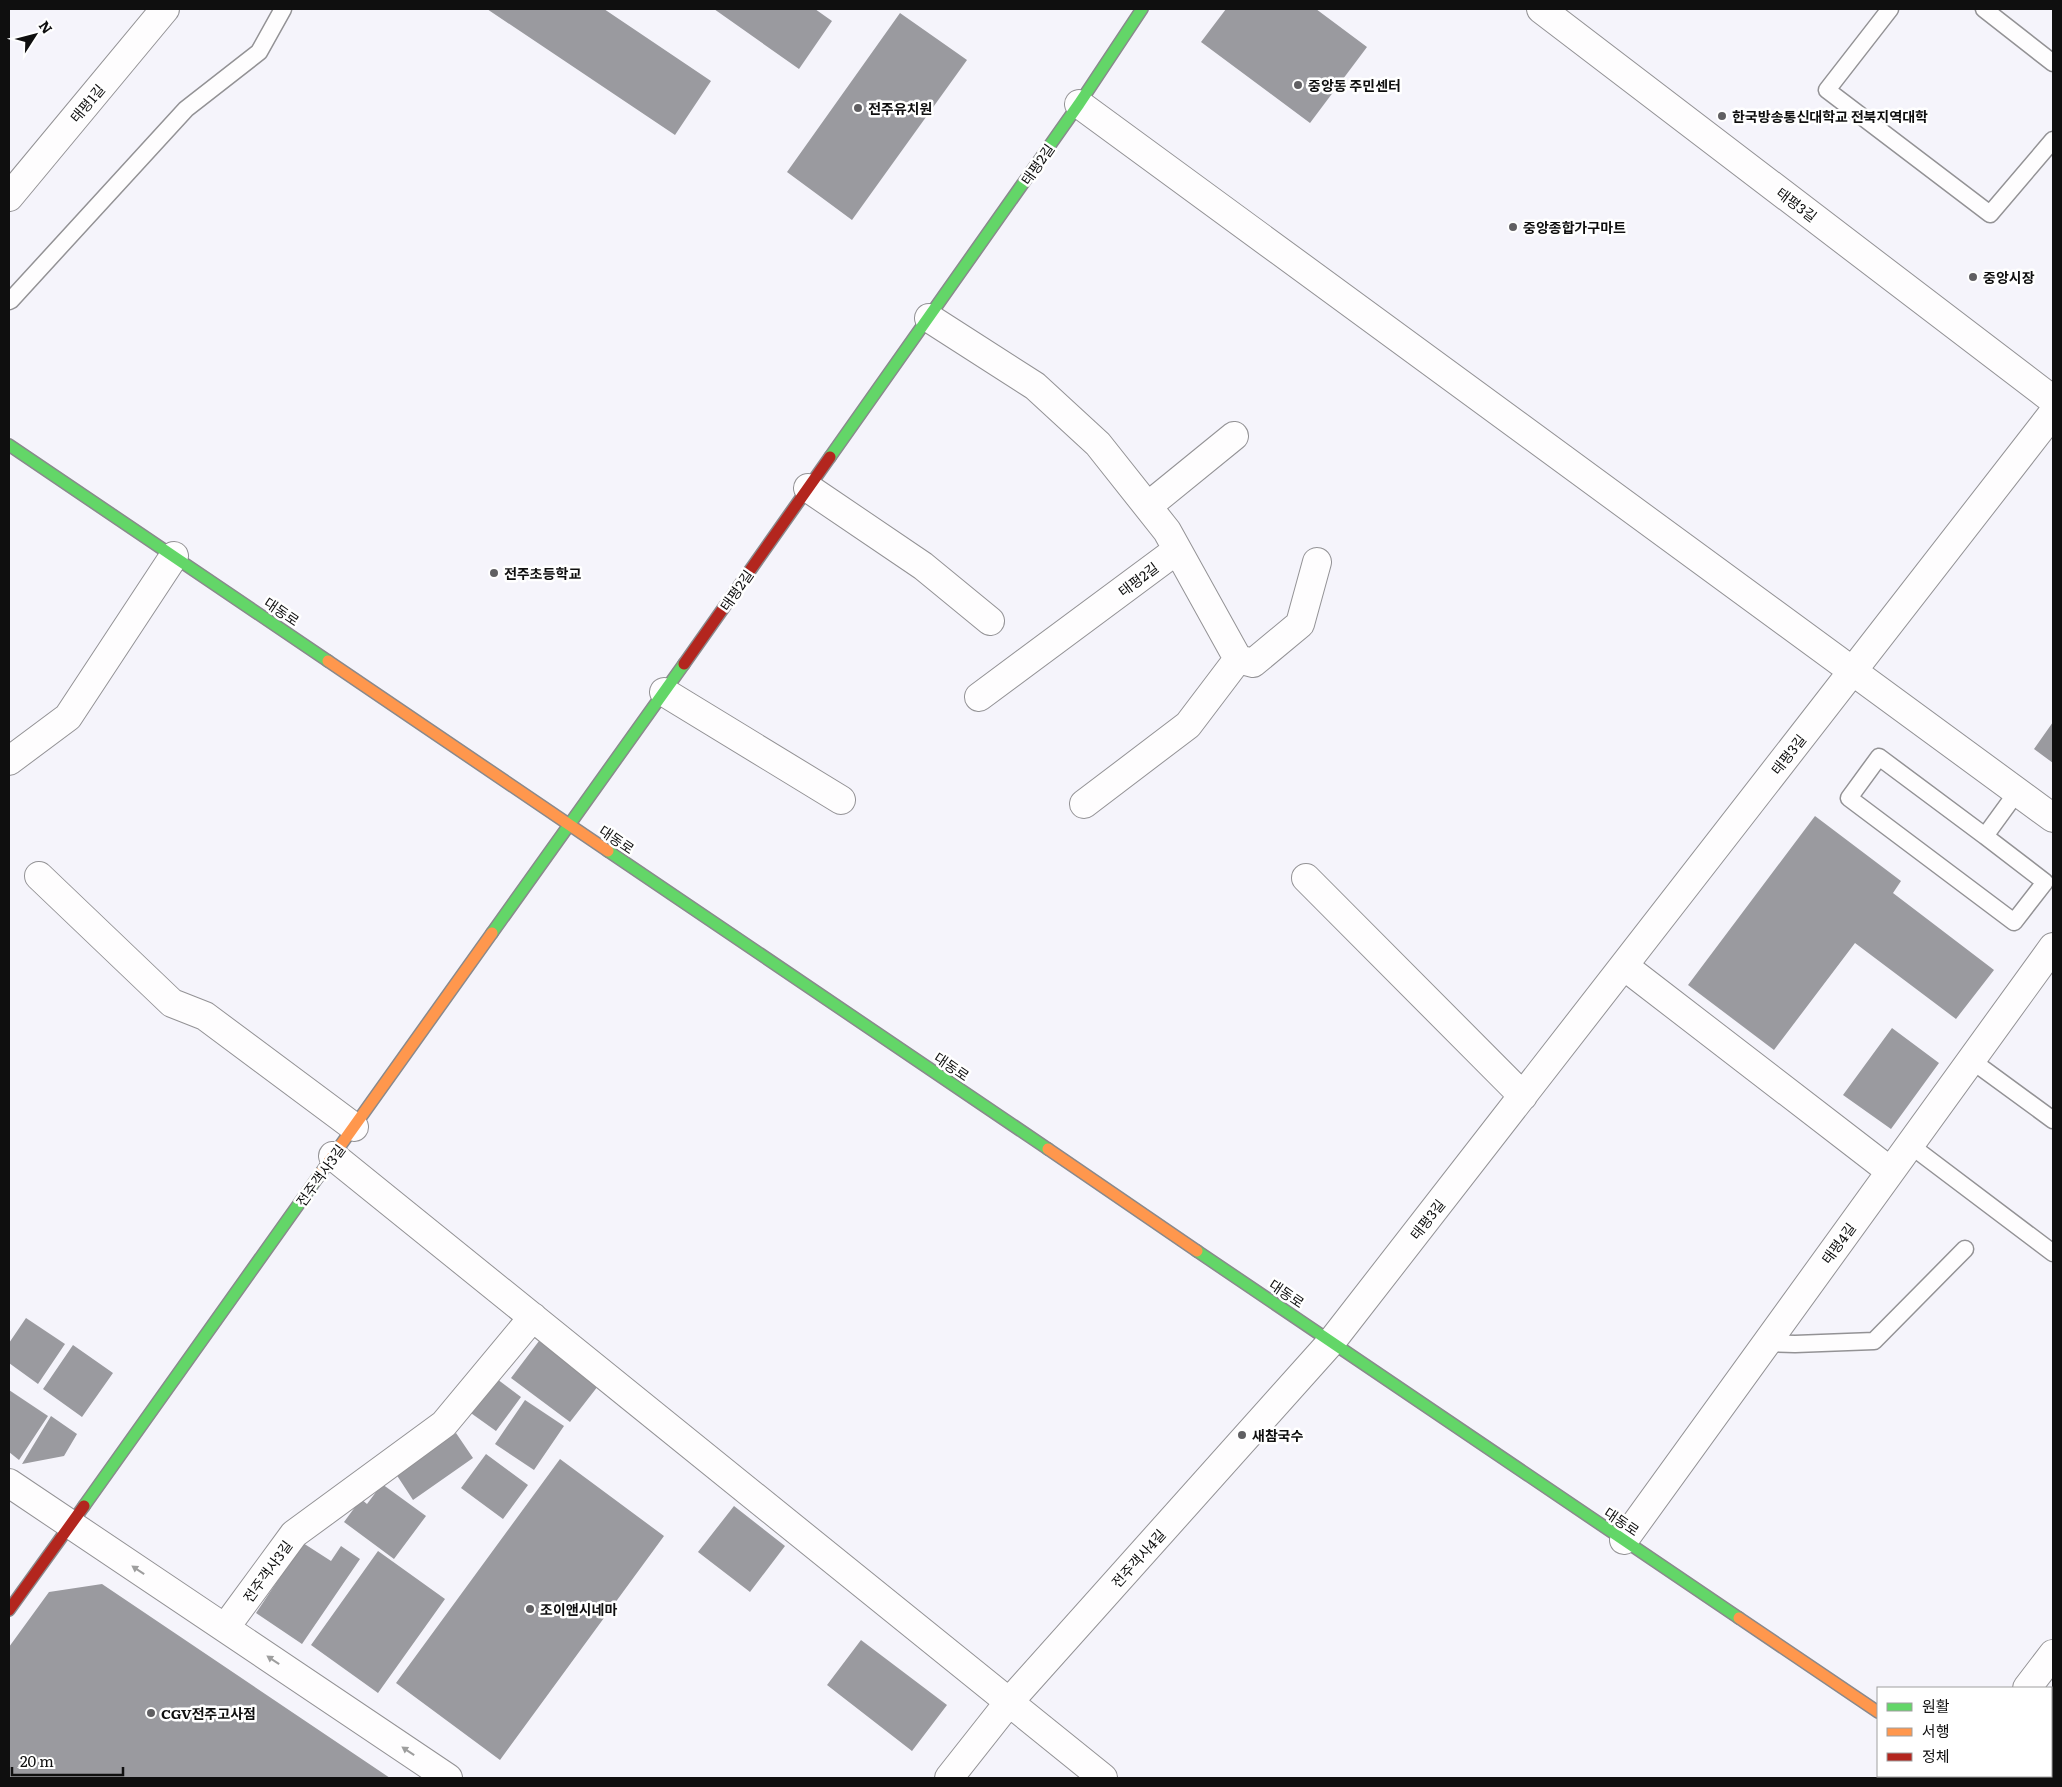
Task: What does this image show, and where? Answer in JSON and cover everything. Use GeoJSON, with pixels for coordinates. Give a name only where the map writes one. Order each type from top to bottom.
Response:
{"type":"FeatureCollection","features":[{"type":"Feature","properties":{"kind":"street","name":"태평2길"},"geometry":{"type":"LineString","coordinates":[[570,825],[1079,104],[1142,9]]}},
{"type":"Feature","properties":{"kind":"street","name":"태평3길"},"geometry":{"type":"LineString","coordinates":[[1541,9],[2053,400]]}},
{"type":"Feature","properties":{"kind":"street","name":"태평1길"},"geometry":{"type":"LineString","coordinates":[[9,197],[160,11]]}},
{"type":"Feature","properties":{"kind":"street"},"geometry":{"type":"LineString","coordinates":[[1079,104],[2053,818]]}},
{"type":"Feature","properties":{"kind":"street"},"geometry":{"type":"LineString","coordinates":[[928,318],[1035,386],[1098,444],[1167,531],[1238,659],[1253,663],[1300,624],[1317,562]]}},
{"type":"Feature","properties":{"kind":"street","name":"태평3길"},"geometry":{"type":"LineString","coordinates":[[1332,1341],[2053,413]]}},
{"type":"Feature","properties":{"kind":"street"},"geometry":{"type":"LineString","coordinates":[[1148,506],[1234,436]]}},
{"type":"Feature","properties":{"kind":"street","name":"대동로"},"geometry":{"type":"LineString","coordinates":[[9,445],[1877,1711]]}},
{"type":"Feature","properties":{"kind":"street"},"geometry":{"type":"LineString","coordinates":[[808,488],[923,566],[990,621]]}},
{"type":"Feature","properties":{"kind":"street","name":"태평2길"},"geometry":{"type":"LineString","coordinates":[[979,697],[1177,550]]}},
{"type":"Feature","properties":{"kind":"street"},"geometry":{"type":"LineString","coordinates":[[9,761],[68,717],[174,556]]}},
{"type":"Feature","properties":{"kind":"street"},"geometry":{"type":"LineString","coordinates":[[1084,804],[1188,725],[1238,659]]}},
{"type":"Feature","properties":{"kind":"street"},"geometry":{"type":"LineString","coordinates":[[664,692],[841,800]]}},
{"type":"Feature","properties":{"kind":"street","name":"전주객사3길"},"geometry":{"type":"LineString","coordinates":[[9,1610],[570,825]]}},
{"type":"Feature","properties":{"kind":"street"},"geometry":{"type":"LineString","coordinates":[[39,876],[172,1003],[205,1016],[354,1127]]}},
{"type":"Feature","properties":{"kind":"street"},"geometry":{"type":"LineString","coordinates":[[1306,878],[1522,1096]]}},
{"type":"Feature","properties":{"kind":"street","name":"태평4길"},"geometry":{"type":"LineString","coordinates":[[1624,1540],[2053,947]]}},
{"type":"Feature","properties":{"kind":"street"},"geometry":{"type":"LineString","coordinates":[[1624,966],[1890,1171]]}},
{"type":"Feature","properties":{"kind":"street"},"geometry":{"type":"LineString","coordinates":[[333,1156],[1103,1778]]}},
{"type":"Feature","properties":{"kind":"street","name":"전주객사3길"},"geometry":{"type":"LineString","coordinates":[[225,1628],[294,1534],[444,1424],[533,1317]]}},
{"type":"Feature","properties":{"kind":"street","name":"전주객사4길"},"geometry":{"type":"LineString","coordinates":[[949,1778],[1009,1702],[1332,1341]]}},
{"type":"Feature","properties":{"kind":"street"},"geometry":{"type":"LineString","coordinates":[[9,1483],[448,1778]]}},
{"type":"Feature","properties":{"kind":"street"},"geometry":{"type":"LineString","coordinates":[[2028,1687],[2053,1654]]}},
{"type":"Feature","properties":{"kind":"lane"},"geometry":{"type":"LineString","coordinates":[[9,301],[186,109],[259,52],[283,9]]}},
{"type":"Feature","properties":{"kind":"lane"},"geometry":{"type":"LineString","coordinates":[[1890,9],[1827,90],[1990,214],[2051,146]]}},
{"type":"Feature","properties":{"kind":"lane"},"geometry":{"type":"LineString","coordinates":[[1984,9],[2053,62]]}},
{"type":"Feature","properties":{"kind":"lane"},"geometry":{"type":"LineString","coordinates":[[1879,757],[1985,836],[2044,882],[2014,922],[1849,798],[1879,757]]}},
{"type":"Feature","properties":{"kind":"lane"},"geometry":{"type":"LineString","coordinates":[[1985,836],[2018,792]]}},
{"type":"Feature","properties":{"kind":"lane"},"geometry":{"type":"LineString","coordinates":[[1971,1060],[2053,1120]]}},
{"type":"Feature","properties":{"kind":"lane"},"geometry":{"type":"LineString","coordinates":[[1910,1145],[2053,1253]]}},
{"type":"Feature","properties":{"kind":"lane"},"geometry":{"type":"LineString","coordinates":[[1767,1343],[1874,1342],[1965,1249]]}},
{"type":"Feature","properties":{"kind":"building"},"geometry":{"type":"Polygon","coordinates":[[[487,9],[604,9],[711,81],[675,135],[487,9]]]}},
{"type":"Feature","properties":{"kind":"building"},"geometry":{"type":"Polygon","coordinates":[[[714,9],[815,9],[832,21],[799,69],[714,9]]]}},
{"type":"Feature","properties":{"kind":"building","name":"중앙동 주민센터"},"geometry":{"type":"Polygon","coordinates":[[[1226,9],[1316,9],[1367,47],[1310,123],[1201,42],[1226,9]]]}},
{"type":"Feature","properties":{"kind":"building"},"geometry":{"type":"Polygon","coordinates":[[[900,13],[967,60],[852,220],[787,172],[900,13]]]}},
{"type":"Feature","properties":{"kind":"building"},"geometry":{"type":"Polygon","coordinates":[[[2053,722],[2053,763],[2034,749],[2053,722]]]}},
{"type":"Feature","properties":{"kind":"building"},"geometry":{"type":"Polygon","coordinates":[[[1815,816],[1901,881],[1893,893],[1994,970],[1956,1019],[1855,943],[1774,1050],[1688,985],[1815,816]]]}},
{"type":"Feature","properties":{"kind":"building"},"geometry":{"type":"Polygon","coordinates":[[[1892,1028],[1939,1063],[1891,1129],[1843,1095],[1892,1028]]]}},
{"type":"Feature","properties":{"kind":"building"},"geometry":{"type":"Polygon","coordinates":[[[26,1318],[65,1344],[38,1384],[9,1363],[9,1343],[26,1318]]]}},
{"type":"Feature","properties":{"kind":"building"},"geometry":{"type":"Polygon","coordinates":[[[539,1341],[598,1386],[570,1422],[511,1378],[539,1341]]]}},
{"type":"Feature","properties":{"kind":"building"},"geometry":{"type":"Polygon","coordinates":[[[73,1345],[113,1373],[82,1417],[43,1389],[73,1345]]]}},
{"type":"Feature","properties":{"kind":"building"},"geometry":{"type":"Polygon","coordinates":[[[493,1376],[521,1397],[496,1431],[468,1411],[493,1376]]]}},
{"type":"Feature","properties":{"kind":"building"},"geometry":{"type":"Polygon","coordinates":[[[9,1390],[48,1416],[19,1460],[9,1452],[9,1390]]]}},
{"type":"Feature","properties":{"kind":"building"},"geometry":{"type":"Polygon","coordinates":[[[525,1400],[564,1426],[534,1470],[495,1444],[525,1400]]]}},
{"type":"Feature","properties":{"kind":"building"},"geometry":{"type":"Polygon","coordinates":[[[51,1416],[77,1434],[64,1456],[22,1464],[51,1416]]]}},
{"type":"Feature","properties":{"kind":"building"},"geometry":{"type":"Polygon","coordinates":[[[456,1433],[473,1458],[413,1500],[396,1474],[456,1433]]]}},
{"type":"Feature","properties":{"kind":"building"},"geometry":{"type":"Polygon","coordinates":[[[486,1454],[528,1485],[503,1519],[461,1488],[486,1454]]]}},
{"type":"Feature","properties":{"kind":"building","name":"조이앤시네마"},"geometry":{"type":"Polygon","coordinates":[[[560,1459],[664,1536],[500,1760],[396,1683],[560,1459]]]}},
{"type":"Feature","properties":{"kind":"building"},"geometry":{"type":"Polygon","coordinates":[[[382,1484],[426,1516],[394,1559],[344,1522],[361,1499],[367,1504],[382,1484]]]}},
{"type":"Feature","properties":{"kind":"building"},"geometry":{"type":"Polygon","coordinates":[[[734,1506],[785,1546],[750,1592],[698,1552],[734,1506]]]}},
{"type":"Feature","properties":{"kind":"building"},"geometry":{"type":"Polygon","coordinates":[[[303,1543],[331,1561],[341,1546],[360,1559],[302,1644],[256,1613],[303,1543]]]}},
{"type":"Feature","properties":{"kind":"building"},"geometry":{"type":"Polygon","coordinates":[[[378,1551],[445,1599],[378,1693],[311,1645],[378,1551]]]}},
{"type":"Feature","properties":{"kind":"building","name":"CGV전주고사점"},"geometry":{"type":"Polygon","coordinates":[[[102,1584],[390,1778],[9,1778],[9,1647],[49,1592],[102,1584]]]}},
{"type":"Feature","properties":{"kind":"building"},"geometry":{"type":"Polygon","coordinates":[[[861,1640],[947,1705],[912,1751],[827,1685],[861,1640]]]}},
{"type":"Feature","properties":{"kind":"traffic: fast"},"geometry":{"type":"LineString","coordinates":[[830,457],[1079,104],[1142,9]]}},
{"type":"Feature","properties":{"kind":"traffic: fast"},"geometry":{"type":"LineString","coordinates":[[9,445],[328,661]]}},
{"type":"Feature","properties":{"kind":"traffic: fast"},"geometry":{"type":"LineString","coordinates":[[492,933],[684,664]]}},
{"type":"Feature","properties":{"kind":"traffic: fast"},"geometry":{"type":"LineString","coordinates":[[608,851],[1048,1149]]}},
{"type":"Feature","properties":{"kind":"traffic: fast"},"geometry":{"type":"LineString","coordinates":[[84,1506],[318,1177]]}},
{"type":"Feature","properties":{"kind":"traffic: fast"},"geometry":{"type":"LineString","coordinates":[[1197,1251],[1739,1618]]}},
{"type":"Feature","properties":{"kind":"traffic: slow"},"geometry":{"type":"LineString","coordinates":[[328,661],[608,851]]}},
{"type":"Feature","properties":{"kind":"traffic: slow"},"geometry":{"type":"LineString","coordinates":[[318,1177],[492,933]]}},
{"type":"Feature","properties":{"kind":"traffic: slow"},"geometry":{"type":"LineString","coordinates":[[1048,1149],[1197,1251]]}},
{"type":"Feature","properties":{"kind":"traffic: slow"},"geometry":{"type":"LineString","coordinates":[[1739,1618],[1877,1711]]}},
{"type":"Feature","properties":{"kind":"traffic: jam"},"geometry":{"type":"LineString","coordinates":[[684,664],[830,457]]}},
{"type":"Feature","properties":{"kind":"traffic: jam"},"geometry":{"type":"LineString","coordinates":[[9,1610],[84,1506]]}},
{"type":"Feature","properties":{"kind":"place","name":"중앙동 주민센터"},"geometry":{"type":"Point","coordinates":[1298,85]}},
{"type":"Feature","properties":{"kind":"place","name":"전주유치원"},"geometry":{"type":"Point","coordinates":[858,108]}},
{"type":"Feature","properties":{"kind":"place","name":"한국방송통신대학교 전북지역대학"},"geometry":{"type":"Point","coordinates":[1722,116]}},
{"type":"Feature","properties":{"kind":"place","name":"중앙종합가구마트"},"geometry":{"type":"Point","coordinates":[1513,227]}},
{"type":"Feature","properties":{"kind":"place","name":"중앙시장"},"geometry":{"type":"Point","coordinates":[1973,277]}},
{"type":"Feature","properties":{"kind":"place","name":"전주초등학교"},"geometry":{"type":"Point","coordinates":[494,573]}},
{"type":"Feature","properties":{"kind":"place","name":"새참국수"},"geometry":{"type":"Point","coordinates":[1242,1435]}},
{"type":"Feature","properties":{"kind":"place","name":"조이앤시네마"},"geometry":{"type":"Point","coordinates":[530,1609]}},
{"type":"Feature","properties":{"kind":"place","name":"CGV전주고사점"},"geometry":{"type":"Point","coordinates":[151,1713]}}]}
